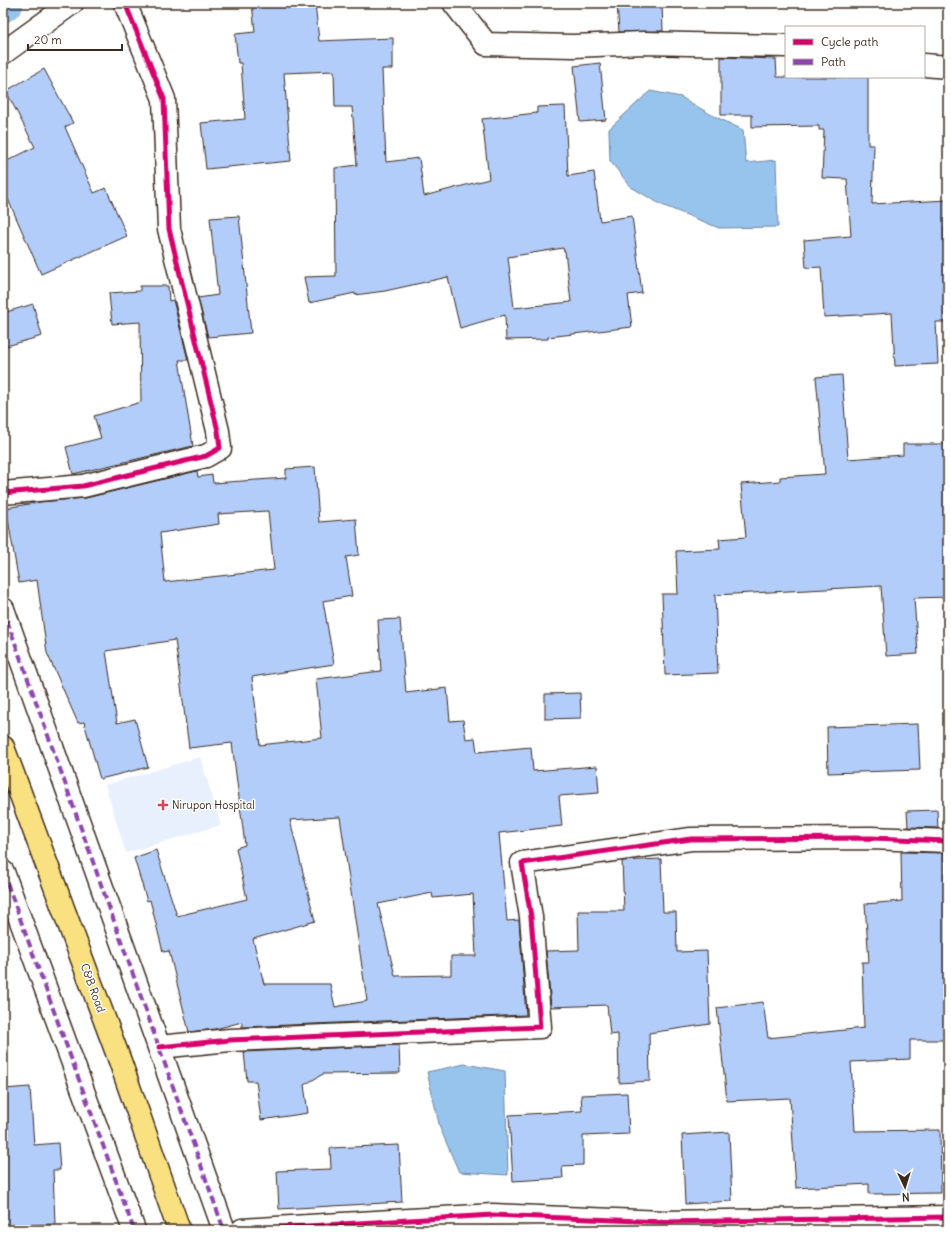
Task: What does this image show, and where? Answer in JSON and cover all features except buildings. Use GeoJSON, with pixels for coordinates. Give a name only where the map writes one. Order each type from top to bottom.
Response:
{"type":"FeatureCollection","features":[{"type":"Feature","properties":{"kind":"highway","name":"C&B Road"},"geometry":{"type":"LineString","coordinates":[[3,747],[120,1062],[179,1230]]}},
{"type":"Feature","properties":{"kind":"street"},"geometry":{"type":"LineString","coordinates":[[3,53],[72,3]]}},
{"type":"Feature","properties":{"kind":"street"},"geometry":{"type":"LineString","coordinates":[[3,493],[83,486],[206,456],[220,448],[218,431],[169,229],[164,99],[125,3]]}},
{"type":"Feature","properties":{"kind":"street"},"geometry":{"type":"LineString","coordinates":[[454,3],[486,44],[574,46],[643,43],[785,46]]}},
{"type":"Feature","properties":{"kind":"street"},"geometry":{"type":"LineString","coordinates":[[925,65],[948,67]]}},
{"type":"Feature","properties":{"kind":"street"},"geometry":{"type":"LineString","coordinates":[[3,609],[224,1230]]}},
{"type":"Feature","properties":{"kind":"street"},"geometry":{"type":"LineString","coordinates":[[159,1047],[230,1040],[540,1027],[530,917],[522,863],[691,839],[871,838],[948,841]]}},
{"type":"Feature","properties":{"kind":"street"},"geometry":{"type":"LineString","coordinates":[[3,872],[134,1230]]}},
{"type":"Feature","properties":{"kind":"street"},"geometry":{"type":"LineString","coordinates":[[242,1230],[493,1215],[664,1222],[948,1217]]}},
{"type":"Feature","properties":{"kind":"shaded area","name":"Nirupon Hospital"},"geometry":{"type":"Polygon","coordinates":[[[200,757],[221,825],[126,853],[105,785],[200,757]]]}},
{"type":"Feature","properties":{"kind":"water"},"geometry":{"type":"Polygon","coordinates":[[[650,91],[681,97],[710,114],[743,130],[746,163],[776,160],[778,227],[719,228],[662,205],[631,187],[610,161],[609,129],[650,91]]]}},
{"type":"Feature","properties":{"kind":"water"},"geometry":{"type":"Polygon","coordinates":[[[465,1064],[505,1071],[508,1175],[459,1172],[440,1128],[427,1072],[465,1064]]]}},
{"type":"Feature","properties":{"kind":"waterway"},"geometry":{"type":"LineString","coordinates":[[3,6],[7,3]]}},
{"type":"Feature","properties":{"kind":"marked path"},"geometry":{"type":"LineString","coordinates":[[3,609],[224,1230]]}},
{"type":"Feature","properties":{"kind":"marked path"},"geometry":{"type":"LineString","coordinates":[[3,872],[134,1230]]}},
{"type":"Feature","properties":{"kind":"cycle path"},"geometry":{"type":"LineString","coordinates":[[3,493],[83,486],[206,456],[220,448],[218,431],[169,229],[164,99],[125,3]]}},
{"type":"Feature","properties":{"kind":"cycle path"},"geometry":{"type":"LineString","coordinates":[[159,1047],[230,1040],[540,1027],[531,917],[522,863],[691,839],[871,838],[948,841]]}},
{"type":"Feature","properties":{"kind":"cycle path"},"geometry":{"type":"LineString","coordinates":[[242,1230],[493,1215],[664,1222],[948,1217]]}},
{"type":"Feature","properties":{"kind":"place","name":"Nirupon Hospital"},"geometry":{"type":"Point","coordinates":[163,805]}}]}
